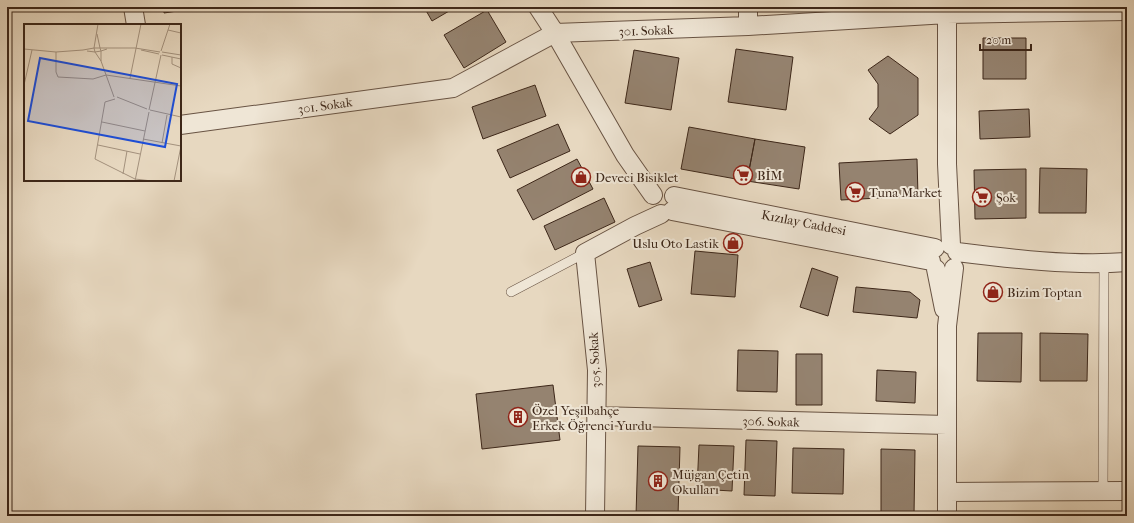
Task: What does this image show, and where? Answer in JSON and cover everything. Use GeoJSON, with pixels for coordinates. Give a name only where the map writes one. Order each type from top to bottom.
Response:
{"type":"FeatureCollection","features":[{"type":"Feature","properties":{"kind":"street"},"geometry":{"type":"LineString","coordinates":[[133,7],[136,24]]}},
{"type":"Feature","properties":{"kind":"street"},"geometry":{"type":"LineString","coordinates":[[538,7],[555,33],[626,155],[663,202],[635,226],[585,253]]}},
{"type":"Feature","properties":{"kind":"street"},"geometry":{"type":"LineString","coordinates":[[748,7],[748,26]]}},
{"type":"Feature","properties":{"kind":"street"},"geometry":{"type":"LineString","coordinates":[[947,10],[947,164],[945,257],[947,326],[947,516]]}},
{"type":"Feature","properties":{"kind":"street","name":"301. Sokak"},"geometry":{"type":"LineString","coordinates":[[181,125],[453,88],[555,33],[748,26],[947,10],[1127,11]]}},
{"type":"Feature","properties":{"kind":"street","name":"Kızılay Caddesi"},"geometry":{"type":"LineString","coordinates":[[663,202],[945,257],[1104,264],[1127,262]]}},
{"type":"Feature","properties":{"kind":"street","name":"305. Sokak"},"geometry":{"type":"LineString","coordinates":[[585,253],[597,370],[595,516]]}},
{"type":"Feature","properties":{"kind":"street","name":"306. Sokak"},"geometry":{"type":"LineString","coordinates":[[596,416],[947,425]]}},
{"type":"Feature","properties":{"kind":"street"},"geometry":{"type":"LineString","coordinates":[[947,492],[1127,490]]}},
{"type":"Feature","properties":{"kind":"lane"},"geometry":{"type":"LineString","coordinates":[[511,292],[585,253]]}},
{"type":"Feature","properties":{"kind":"lane"},"geometry":{"type":"LineString","coordinates":[[1103,491],[1104,264]]}},
{"type":"Feature","properties":{"kind":"building"},"geometry":{"type":"Polygon","coordinates":[[[164,7],[197,7],[197,8],[164,13],[164,7]]]}},
{"type":"Feature","properties":{"kind":"building"},"geometry":{"type":"Polygon","coordinates":[[[424,7],[456,7],[432,21],[424,7]]]}},
{"type":"Feature","properties":{"kind":"building"},"geometry":{"type":"Polygon","coordinates":[[[487,10],[506,42],[464,68],[444,35],[487,10]]]}},
{"type":"Feature","properties":{"kind":"building"},"geometry":{"type":"Polygon","coordinates":[[[983,38],[1026,38],[1026,79],[983,79],[983,38]]]}},
{"type":"Feature","properties":{"kind":"building"},"geometry":{"type":"Polygon","coordinates":[[[736,49],[793,57],[786,110],[728,102],[736,49]]]}},
{"type":"Feature","properties":{"kind":"building"},"geometry":{"type":"Polygon","coordinates":[[[634,50],[679,58],[671,110],[625,103],[634,50]]]}},
{"type":"Feature","properties":{"kind":"building"},"geometry":{"type":"Polygon","coordinates":[[[888,56],[918,78],[918,115],[890,134],[869,119],[878,107],[878,84],[868,70],[888,56]]]}},
{"type":"Feature","properties":{"kind":"building"},"geometry":{"type":"Polygon","coordinates":[[[535,85],[546,116],[483,139],[472,107],[535,85]]]}},
{"type":"Feature","properties":{"kind":"building"},"geometry":{"type":"Polygon","coordinates":[[[1029,109],[1030,137],[980,139],[979,111],[1029,109]]]}},
{"type":"Feature","properties":{"kind":"building"},"geometry":{"type":"Polygon","coordinates":[[[558,124],[570,151],[510,178],[497,150],[558,124]]]}},
{"type":"Feature","properties":{"kind":"building"},"geometry":{"type":"Polygon","coordinates":[[[689,127],[755,139],[747,181],[681,169],[689,127]]]}},
{"type":"Feature","properties":{"kind":"building"},"geometry":{"type":"Polygon","coordinates":[[[755,139],[805,147],[799,189],[747,181],[755,139]]]}},
{"type":"Feature","properties":{"kind":"building"},"geometry":{"type":"Polygon","coordinates":[[[577,159],[593,189],[533,220],[517,190],[577,159]]]}},
{"type":"Feature","properties":{"kind":"building"},"geometry":{"type":"Polygon","coordinates":[[[917,159],[918,196],[841,200],[839,163],[917,159]]]}},
{"type":"Feature","properties":{"kind":"building"},"geometry":{"type":"Polygon","coordinates":[[[1040,168],[1087,169],[1086,213],[1039,213],[1040,168]]]}},
{"type":"Feature","properties":{"kind":"building"},"geometry":{"type":"Polygon","coordinates":[[[1026,169],[1026,218],[975,219],[974,170],[1026,169]]]}},
{"type":"Feature","properties":{"kind":"building"},"geometry":{"type":"Polygon","coordinates":[[[604,198],[615,222],[555,250],[544,226],[604,198]]]}},
{"type":"Feature","properties":{"kind":"building"},"geometry":{"type":"Polygon","coordinates":[[[695,251],[738,255],[735,297],[691,294],[695,251]]]}},
{"type":"Feature","properties":{"kind":"building"},"geometry":{"type":"Polygon","coordinates":[[[650,262],[662,300],[639,307],[627,269],[650,262]]]}},
{"type":"Feature","properties":{"kind":"building"},"geometry":{"type":"Polygon","coordinates":[[[812,268],[838,277],[828,316],[800,307],[812,268]]]}},
{"type":"Feature","properties":{"kind":"building"},"geometry":{"type":"Polygon","coordinates":[[[856,287],[910,292],[920,300],[917,318],[853,312],[856,287]]]}},
{"type":"Feature","properties":{"kind":"building"},"geometry":{"type":"Polygon","coordinates":[[[978,333],[1022,333],[1021,382],[977,381],[978,333]]]}},
{"type":"Feature","properties":{"kind":"building"},"geometry":{"type":"Polygon","coordinates":[[[1040,333],[1088,334],[1087,381],[1040,381],[1040,333]]]}},
{"type":"Feature","properties":{"kind":"building"},"geometry":{"type":"Polygon","coordinates":[[[738,350],[778,351],[777,392],[737,391],[738,350]]]}},
{"type":"Feature","properties":{"kind":"building"},"geometry":{"type":"Polygon","coordinates":[[[796,354],[822,354],[822,405],[796,405],[796,354]]]}},
{"type":"Feature","properties":{"kind":"building"},"geometry":{"type":"Polygon","coordinates":[[[877,370],[916,372],[915,403],[876,401],[877,370]]]}},
{"type":"Feature","properties":{"kind":"building","name":"Özel Yeşilbahçe Erkek Öğrenci Yurdu"},"geometry":{"type":"Polygon","coordinates":[[[553,385],[560,440],[482,449],[476,394],[553,385]]]}},
{"type":"Feature","properties":{"kind":"building"},"geometry":{"type":"Polygon","coordinates":[[[746,440],[777,441],[775,496],[744,495],[746,440]]]}},
{"type":"Feature","properties":{"kind":"building"},"geometry":{"type":"Polygon","coordinates":[[[699,445],[734,446],[732,491],[697,489],[699,445]]]}},
{"type":"Feature","properties":{"kind":"building","name":"Müjgan Çetin Okulları"},"geometry":{"type":"Polygon","coordinates":[[[638,446],[680,447],[678,516],[636,516],[638,446]]]}},
{"type":"Feature","properties":{"kind":"building"},"geometry":{"type":"Polygon","coordinates":[[[793,448],[844,449],[843,494],[792,493],[793,448]]]}},
{"type":"Feature","properties":{"kind":"building"},"geometry":{"type":"Polygon","coordinates":[[[881,449],[915,450],[914,516],[881,516],[881,449]]]}},
{"type":"Feature","properties":{"kind":"place","name":"BİM"},"geometry":{"type":"Point","coordinates":[743,175]}},
{"type":"Feature","properties":{"kind":"place","name":"Deveci Bisiklet"},"geometry":{"type":"Point","coordinates":[581,177]}},
{"type":"Feature","properties":{"kind":"place","name":"Tuna Market"},"geometry":{"type":"Point","coordinates":[855,192]}},
{"type":"Feature","properties":{"kind":"place","name":"Şok"},"geometry":{"type":"Point","coordinates":[982,197]}},
{"type":"Feature","properties":{"kind":"place","name":"Uslu Oto Lastik"},"geometry":{"type":"Point","coordinates":[733,243]}},
{"type":"Feature","properties":{"kind":"place","name":"Bizim Toptan"},"geometry":{"type":"Point","coordinates":[993,292]}},
{"type":"Feature","properties":{"kind":"place","name":"Özel Yeşilbahçe Erkek Öğrenci Yurdu"},"geometry":{"type":"Point","coordinates":[518,417]}},
{"type":"Feature","properties":{"kind":"place","name":"Müjgan Çetin Okulları"},"geometry":{"type":"Point","coordinates":[658,481]}}]}
